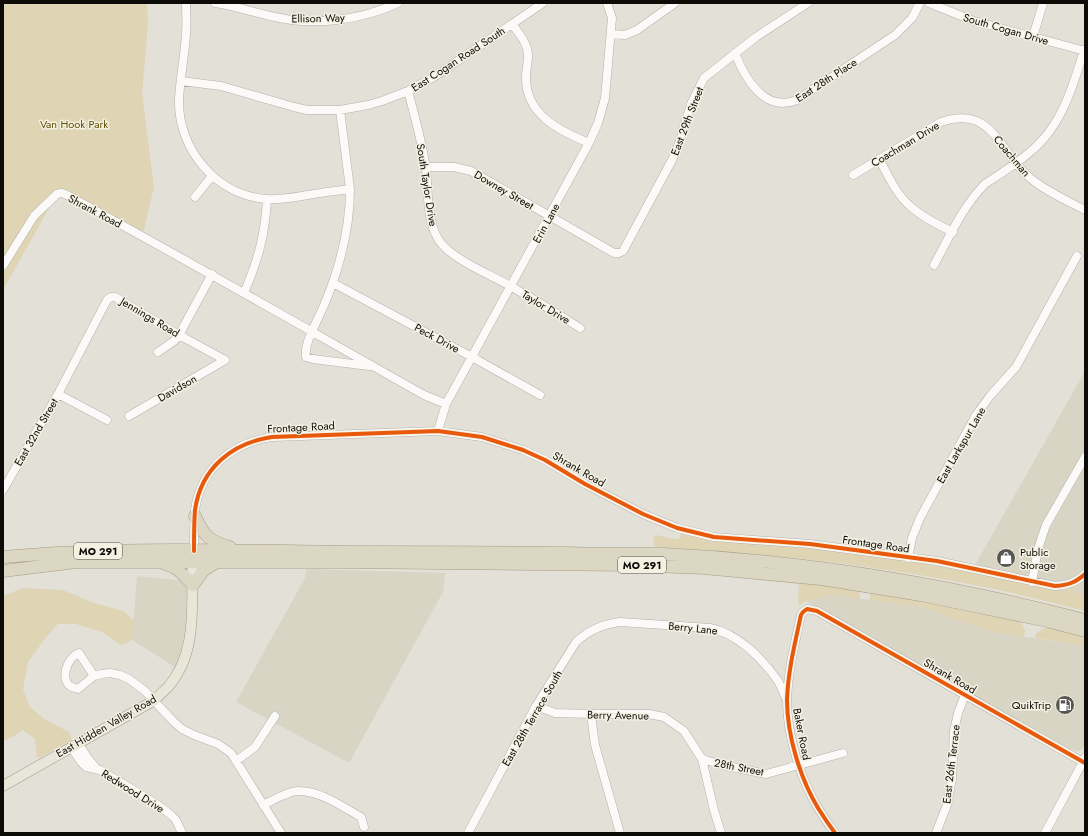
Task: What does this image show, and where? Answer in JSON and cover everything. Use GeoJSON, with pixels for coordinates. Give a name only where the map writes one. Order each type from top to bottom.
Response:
{"type":"FeatureCollection","features":[{"type":"Feature","properties":{"kind":"highway"},"geometry":{"type":"LineString","coordinates":[[195,516],[200,528],[213,541],[229,547],[251,551]]}},
{"type":"Feature","properties":{"kind":"highway","name":"MO 291"},"geometry":{"type":"LineString","coordinates":[[3,557],[76,551],[193,556],[216,562],[612,564],[704,568],[821,579],[921,595],[1047,621],[1085,631]]}},
{"type":"Feature","properties":{"kind":"highway","name":"MO 291"},"geometry":{"type":"LineString","coordinates":[[3,571],[76,562],[155,562],[193,556],[251,551],[664,554],[750,561],[829,570],[932,586],[1031,606],[1085,620]]}},
{"type":"Feature","properties":{"kind":"highway"},"geometry":{"type":"LineString","coordinates":[[155,562],[168,564],[175,568],[193,585],[204,570],[216,562]]}},
{"type":"Feature","properties":{"kind":"main road","name":"East Hidden Valley Road"},"geometry":{"type":"LineString","coordinates":[[3,786],[155,700],[168,687],[178,673],[186,656],[191,628],[193,556]]}},
{"type":"Feature","properties":{"kind":"street"},"geometry":{"type":"LineString","coordinates":[[186,3],[186,34],[181,81],[180,112],[184,134],[195,156],[212,176],[225,186],[256,198],[288,199],[350,189]]}},
{"type":"Feature","properties":{"kind":"street","name":"Ellison Way"},"geometry":{"type":"LineString","coordinates":[[214,3],[229,5],[282,18],[304,21],[345,19],[388,8],[398,3]]}},
{"type":"Feature","properties":{"kind":"street","name":"East Cogan Road South"},"geometry":{"type":"LineString","coordinates":[[181,81],[221,86],[294,108],[308,110],[340,110],[382,101],[408,91],[437,75],[542,3]]}},
{"type":"Feature","properties":{"kind":"street","name":"Erin Lane"},"geometry":{"type":"LineString","coordinates":[[438,431],[446,404],[590,143],[598,122],[604,98],[612,18],[607,3]]}},
{"type":"Feature","properties":{"kind":"street"},"geometry":{"type":"LineString","coordinates":[[611,34],[625,35],[637,30],[675,3]]}},
{"type":"Feature","properties":{"kind":"street","name":"East 29th Street"},"geometry":{"type":"LineString","coordinates":[[619,253],[623,251],[672,160],[680,141],[691,104],[704,78],[735,53],[808,3]]}},
{"type":"Feature","properties":{"kind":"street","name":"East 28th Place"},"geometry":{"type":"LineString","coordinates":[[735,53],[746,76],[762,94],[769,100],[776,102],[792,102],[895,35],[912,18],[920,3]]}},
{"type":"Feature","properties":{"kind":"street","name":"South Cogan Drive"},"geometry":{"type":"LineString","coordinates":[[930,3],[974,21],[1084,50]]}},
{"type":"Feature","properties":{"kind":"street"},"geometry":{"type":"LineString","coordinates":[[1033,37],[1043,3]]}},
{"type":"Feature","properties":{"kind":"street"},"geometry":{"type":"LineString","coordinates":[[512,24],[527,48],[527,86],[529,96],[534,107],[550,123],[570,135],[590,143]]}},
{"type":"Feature","properties":{"kind":"street"},"geometry":{"type":"LineString","coordinates":[[934,266],[967,206],[979,190],[1040,144],[1058,120],[1073,87],[1084,50]]}},
{"type":"Feature","properties":{"kind":"street","name":"South Taylor Drive"},"geometry":{"type":"LineString","coordinates":[[408,91],[416,119],[426,168],[432,224],[439,242],[454,255],[511,286]]}},
{"type":"Feature","properties":{"kind":"street"},"geometry":{"type":"LineString","coordinates":[[340,110],[350,189],[350,202],[346,232],[333,282],[320,315],[311,331],[305,352],[306,357],[313,359],[373,366]]}},
{"type":"Feature","properties":{"kind":"street","name":"Coachman Drive"},"geometry":{"type":"LineString","coordinates":[[853,175],[941,122],[953,118],[959,118]]}},
{"type":"Feature","properties":{"kind":"street","name":"Coachman"},"geometry":{"type":"LineString","coordinates":[[959,118],[977,121],[988,127],[1028,176],[1038,185],[1085,210]]}},
{"type":"Feature","properties":{"kind":"street"},"geometry":{"type":"LineString","coordinates":[[879,159],[901,196],[910,206],[930,221],[953,232]]}},
{"type":"Feature","properties":{"kind":"street","name":"Downey Street"},"geometry":{"type":"LineString","coordinates":[[426,168],[454,167],[471,171],[614,253],[619,253]]}},
{"type":"Feature","properties":{"kind":"street"},"geometry":{"type":"LineString","coordinates":[[195,197],[212,176]]}},
{"type":"Feature","properties":{"kind":"street","name":"Shrank Road"},"geometry":{"type":"LineString","coordinates":[[3,266],[34,216],[57,194],[62,193],[212,274]]}},
{"type":"Feature","properties":{"kind":"street"},"geometry":{"type":"LineString","coordinates":[[244,293],[252,275],[263,240],[268,199]]}},
{"type":"Feature","properties":{"kind":"street","name":"East Larkspur Lane"},"geometry":{"type":"LineString","coordinates":[[908,558],[912,538],[920,518],[976,415],[990,396],[1016,367],[1077,256]]}},
{"type":"Feature","properties":{"kind":"street"},"geometry":{"type":"LineString","coordinates":[[158,352],[174,342],[179,335],[212,274],[424,395],[446,404]]}},
{"type":"Feature","properties":{"kind":"street","name":"Peck Drive"},"geometry":{"type":"LineString","coordinates":[[333,282],[540,395]]}},
{"type":"Feature","properties":{"kind":"street","name":"Taylor Drive"},"geometry":{"type":"LineString","coordinates":[[511,286],[580,328]]}},
{"type":"Feature","properties":{"kind":"street","name":"Jennings Road"},"geometry":{"type":"LineString","coordinates":[[68,375],[110,297],[115,297],[224,360]]}},
{"type":"Feature","properties":{"kind":"street","name":"Davidson"},"geometry":{"type":"LineString","coordinates":[[129,416],[224,360]]}},
{"type":"Feature","properties":{"kind":"street","name":"East 32nd Street"},"geometry":{"type":"LineString","coordinates":[[3,490],[68,375]]}},
{"type":"Feature","properties":{"kind":"street"},"geometry":{"type":"LineString","coordinates":[[58,394],[107,420]]}},
{"type":"Feature","properties":{"kind":"street","name":"Frontage Road"},"geometry":{"type":"LineString","coordinates":[[193,556],[195,516],[202,486],[209,473],[218,462],[229,452],[242,445],[258,439],[272,437],[438,431],[462,434]]}},
{"type":"Feature","properties":{"kind":"street","name":"Shrank Road"},"geometry":{"type":"LineString","coordinates":[[462,434],[482,437],[522,450],[548,462],[591,488],[661,522]]}},
{"type":"Feature","properties":{"kind":"street"},"geometry":{"type":"LineString","coordinates":[[1032,582],[1038,549],[1046,525],[1085,457]]}},
{"type":"Feature","properties":{"kind":"street","name":"Frontage Road"},"geometry":{"type":"LineString","coordinates":[[661,522],[677,528],[714,537],[810,544],[937,562],[1055,586],[1069,585],[1080,579],[1085,574]]}},
{"type":"Feature","properties":{"kind":"street","name":"Shrank Road"},"geometry":{"type":"LineString","coordinates":[[807,609],[817,610],[965,695],[1084,760]]}},
{"type":"Feature","properties":{"kind":"street","name":"Baker Road"},"geometry":{"type":"LineString","coordinates":[[807,609],[801,615],[792,660],[787,700],[792,741],[799,766],[818,807],[835,833]]}},
{"type":"Feature","properties":{"kind":"street","name":"Berry Lane"},"geometry":{"type":"LineString","coordinates":[[615,623],[620,622],[721,630],[741,642],[766,666],[778,681],[787,700]]}},
{"type":"Feature","properties":{"kind":"street","name":"East 28th Terrace South"},"geometry":{"type":"LineString","coordinates":[[469,833],[536,706],[576,642],[596,627],[615,623]]}},
{"type":"Feature","properties":{"kind":"street"},"geometry":{"type":"LineString","coordinates":[[94,676],[110,673],[120,674],[129,679],[155,700],[182,729],[218,744],[231,753],[281,833]]}},
{"type":"Feature","properties":{"kind":"street","name":"East 26th Terrace"},"geometry":{"type":"LineString","coordinates":[[936,833],[947,805],[952,779],[954,731],[965,695]]}},
{"type":"Feature","properties":{"kind":"street","name":"Berry Avenue"},"geometry":{"type":"LineString","coordinates":[[536,706],[555,713],[648,714],[664,717],[684,731],[702,759],[721,833]]}},
{"type":"Feature","properties":{"kind":"street"},"geometry":{"type":"LineString","coordinates":[[592,714],[595,745],[620,833]]}},
{"type":"Feature","properties":{"kind":"street"},"geometry":{"type":"LineString","coordinates":[[236,761],[255,747],[275,716]]}},
{"type":"Feature","properties":{"kind":"street","name":"Redwood Drive"},"geometry":{"type":"LineString","coordinates":[[75,745],[96,768],[151,801],[171,815],[179,825],[182,833]]}},
{"type":"Feature","properties":{"kind":"street","name":"28th Street"},"geometry":{"type":"LineString","coordinates":[[702,759],[723,766],[766,774],[843,753]]}},
{"type":"Feature","properties":{"kind":"street"},"geometry":{"type":"LineString","coordinates":[[1045,833],[1084,760]]}},
{"type":"Feature","properties":{"kind":"street"},"geometry":{"type":"LineString","coordinates":[[263,805],[297,791],[313,793],[361,817],[364,827]]}},
{"type":"Feature","properties":{"kind":"shaded area"},"geometry":{"type":"Polygon","coordinates":[[[1085,371],[1085,451],[1042,528],[1035,548],[1030,571],[1026,576],[1022,576],[975,565],[1085,371]]]}},
{"type":"Feature","properties":{"kind":"shaded area"},"geometry":{"type":"Polygon","coordinates":[[[1085,466],[1085,571],[1079,577],[1059,583],[1040,580],[1037,575],[1045,537],[1085,466]]]}},
{"type":"Feature","properties":{"kind":"shaded area"},"geometry":{"type":"Polygon","coordinates":[[[306,569],[445,573],[443,592],[349,763],[236,702],[305,578],[306,569]]]}},
{"type":"Feature","properties":{"kind":"shaded area"},"geometry":{"type":"Polygon","coordinates":[[[137,576],[185,581],[187,593],[186,633],[180,657],[175,667],[132,640],[137,576]]]}},
{"type":"Feature","properties":{"kind":"shaded area"},"geometry":{"type":"Polygon","coordinates":[[[1085,580],[1085,595],[1073,592],[1074,587],[1085,580]]]}},
{"type":"Feature","properties":{"kind":"shaded area"},"geometry":{"type":"Polygon","coordinates":[[[830,595],[924,607],[945,616],[993,632],[1083,646],[1085,648],[1085,746],[1079,751],[1063,747],[806,601],[830,595]]]}},
{"type":"Feature","properties":{"kind":"green space","name":"Van Hook Park"},"geometry":{"type":"Polygon","coordinates":[[[3,3],[147,3],[148,24],[142,94],[154,187],[144,230],[136,233],[57,194],[3,290],[3,3]]]}},
{"type":"Feature","properties":{"kind":"green space"},"geometry":{"type":"Polygon","coordinates":[[[679,532],[840,550],[893,558],[1050,589],[1065,590],[1074,587],[1073,592],[1085,595],[1085,611],[979,586],[926,576],[819,561],[710,550],[656,547],[653,545],[654,537],[656,535],[678,539],[681,536],[679,532]]]}},
{"type":"Feature","properties":{"kind":"green space"},"geometry":{"type":"Polygon","coordinates":[[[762,577],[860,590],[860,599],[830,595],[803,602],[800,605],[798,604],[799,585],[760,580],[762,577]]]}},
{"type":"Feature","properties":{"kind":"green space"},"geometry":{"type":"Polygon","coordinates":[[[23,588],[63,590],[94,603],[124,611],[135,622],[132,640],[121,645],[102,632],[76,624],[58,624],[28,662],[23,689],[30,707],[44,719],[69,732],[72,740],[37,759],[35,739],[23,730],[3,741],[3,596],[23,588]]]}},
{"type":"Feature","properties":{"kind":"green space"},"geometry":{"type":"Polygon","coordinates":[[[871,592],[937,602],[956,609],[1020,622],[1023,625],[1025,632],[1024,637],[993,632],[945,616],[924,607],[869,600],[871,592]]]}},
{"type":"Feature","properties":{"kind":"green space"},"geometry":{"type":"Polygon","coordinates":[[[1044,628],[1056,628],[1085,636],[1085,648],[1083,646],[1035,638],[1037,633],[1044,628]]]}},
{"type":"Feature","properties":{"kind":"cycle path"},"geometry":{"type":"LineString","coordinates":[[194,551],[195,510],[198,495],[204,482],[211,470],[221,460],[244,445],[257,440],[272,437],[438,431],[482,437],[523,450],[545,460],[585,484],[643,514],[677,528],[714,537],[810,544],[937,561],[1055,586],[1071,583],[1078,580],[1085,574]]}},
{"type":"Feature","properties":{"kind":"cycle path"},"geometry":{"type":"LineString","coordinates":[[835,833],[818,808],[800,770],[789,727],[787,700],[790,668],[801,615],[807,609],[817,611],[1085,763]]}},
{"type":"Feature","properties":{"kind":"place","name":"Public Storage"},"geometry":{"type":"Point","coordinates":[1006,558]}},
{"type":"Feature","properties":{"kind":"place","name":"QuikTrip"},"geometry":{"type":"Point","coordinates":[1065,705]}}]}
